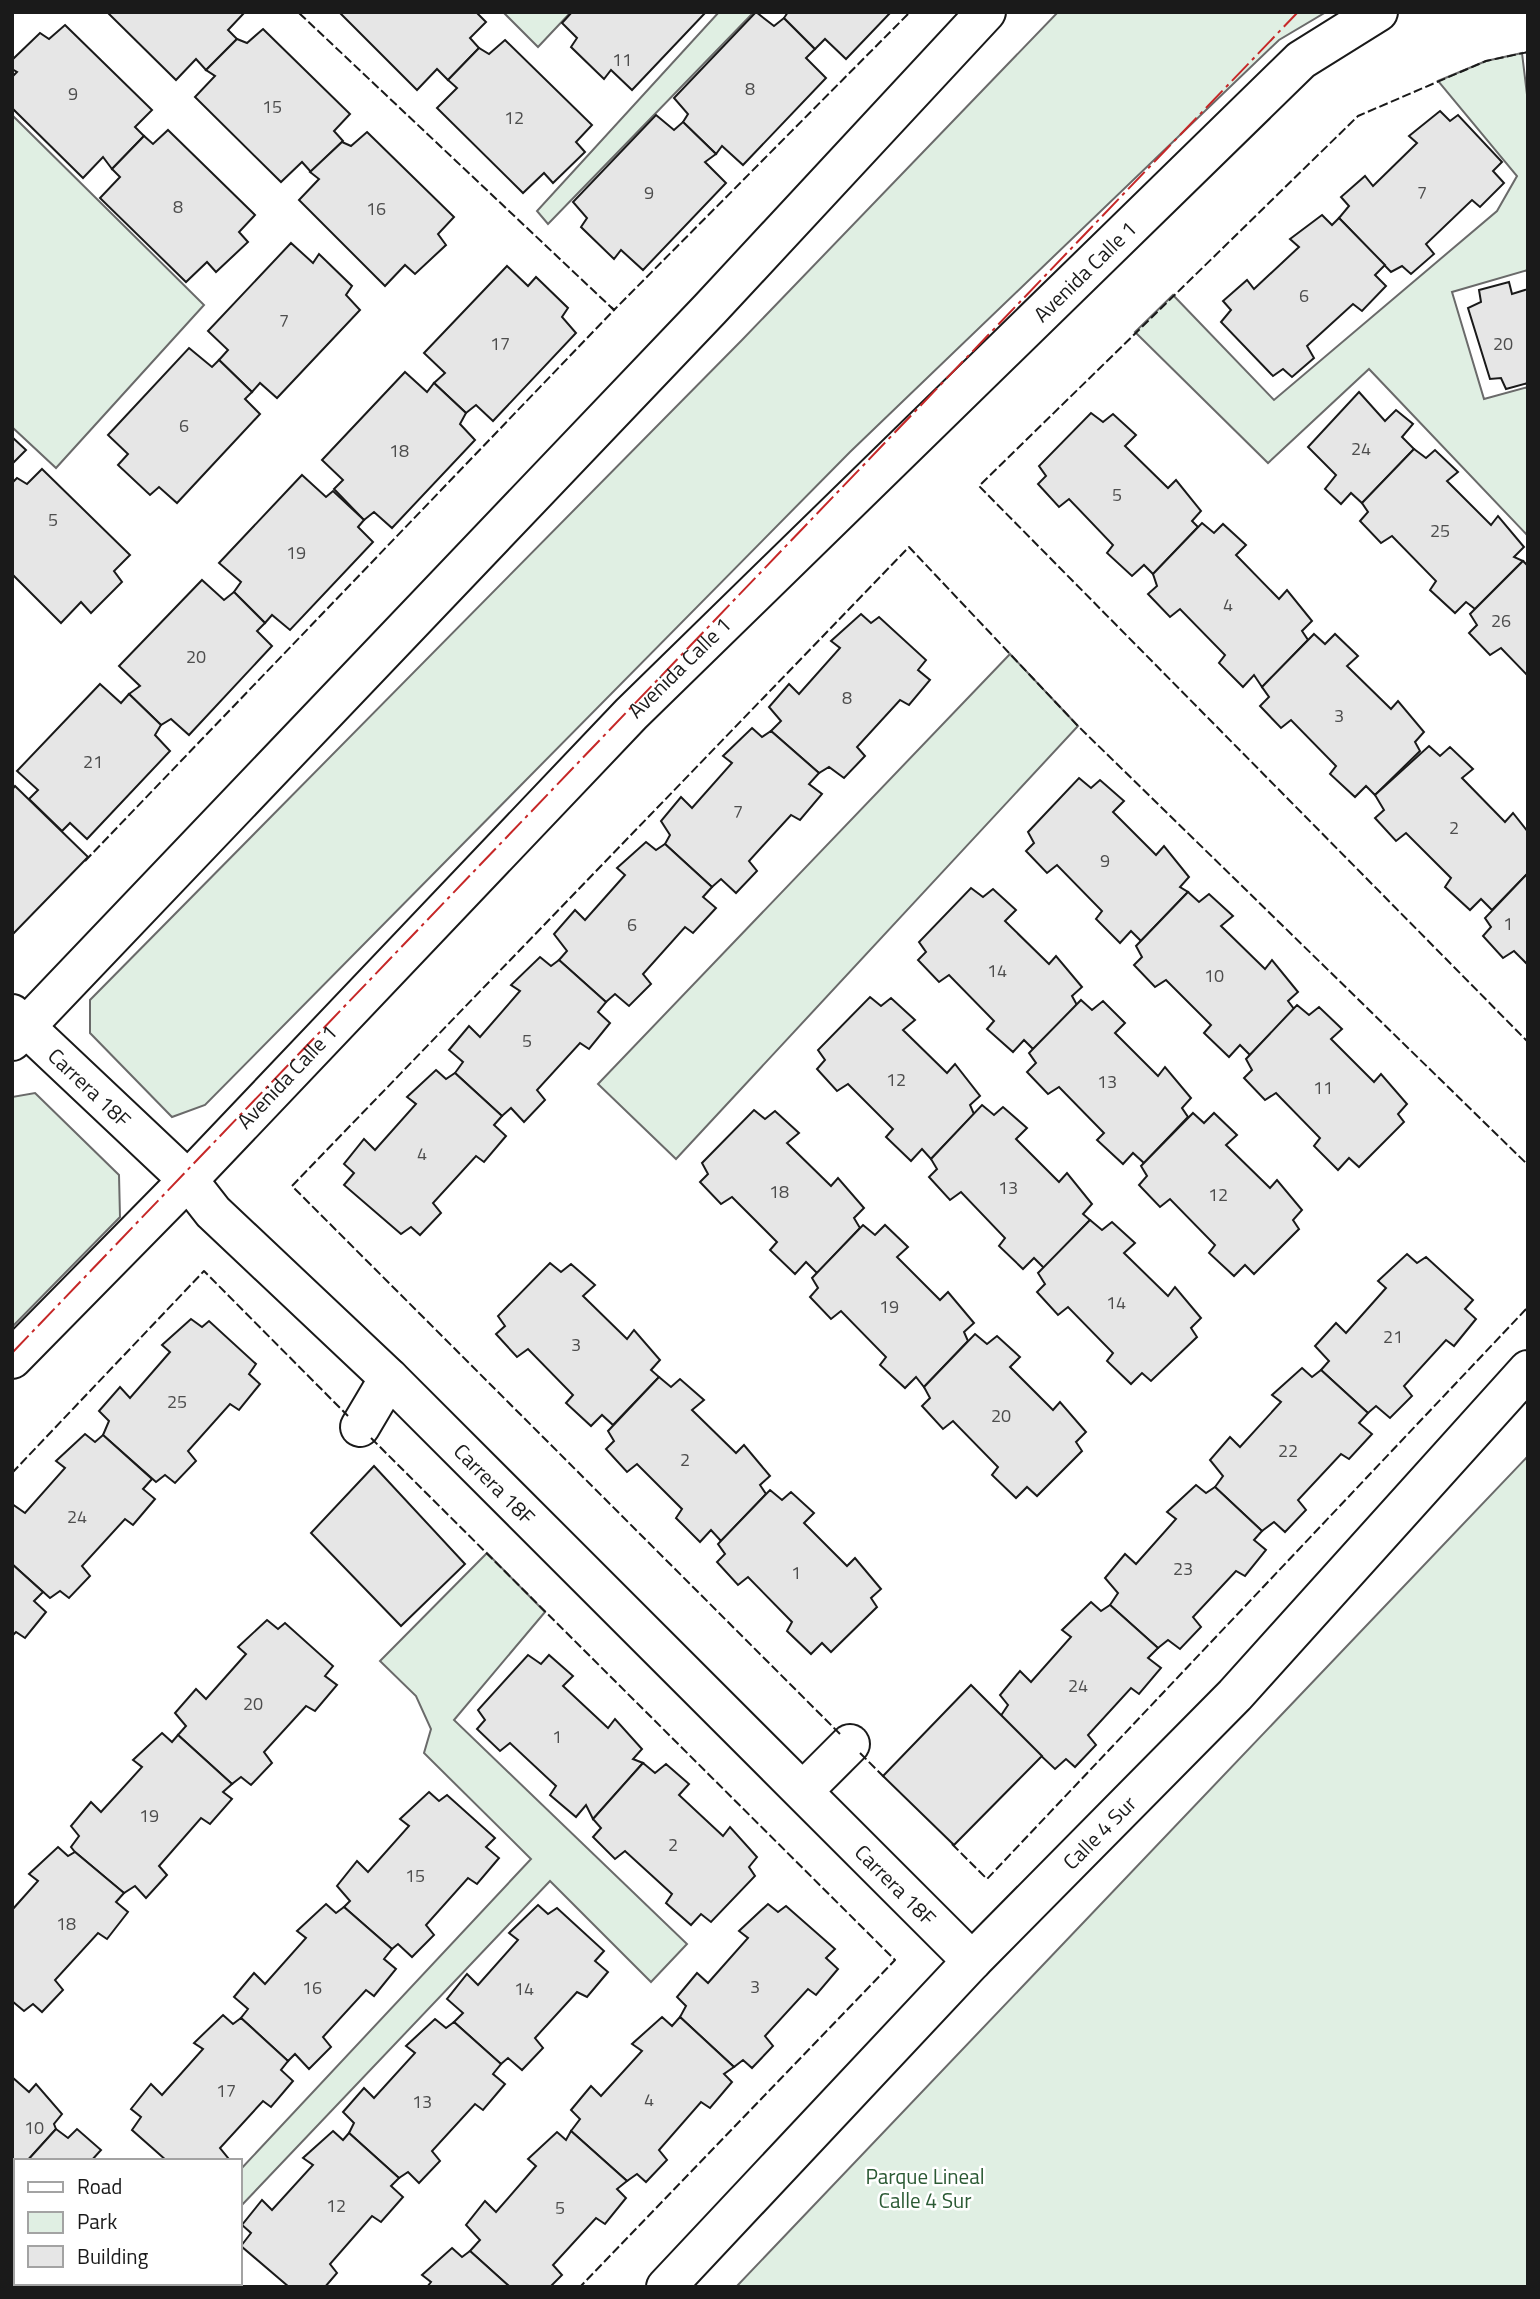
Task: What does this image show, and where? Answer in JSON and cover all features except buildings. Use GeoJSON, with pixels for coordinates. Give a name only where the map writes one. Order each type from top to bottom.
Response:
{"type":"FeatureCollection","features":[{"type":"Feature","properties":{"kind":"main road"},"geometry":{"type":"LineString","coordinates":[[17,1027],[719,300],[986,12]]}},
{"type":"Feature","properties":{"kind":"main road","name":"Avenida Calle 1"},"geometry":{"type":"LineString","coordinates":[[12,1359],[188,1180],[631,714],[1301,60],[1378,12]]}},
{"type":"Feature","properties":{"kind":"main road","name":"Carrera 18F"},"geometry":{"type":"LineString","coordinates":[[17,1027],[188,1180],[213,1212],[389,1378],[972,1961]]}},
{"type":"Feature","properties":{"kind":"main road","name":"Calle 4 Sur"},"geometry":{"type":"LineString","coordinates":[[666,2287],[972,1961],[1235,1695],[1528,1370]]}},
{"type":"Feature","properties":{"kind":"main road"},"geometry":{"type":"LineString","coordinates":[[360,1427],[389,1378]]}},
{"type":"Feature","properties":{"kind":"main road"},"geometry":{"type":"LineString","coordinates":[[803,1791],[850,1744]]}},
{"type":"Feature","properties":{"kind":"green space"},"geometry":{"type":"Polygon","coordinates":[[[503,12],[571,12],[538,47],[503,12]]]}},
{"type":"Feature","properties":{"kind":"green space"},"geometry":{"type":"Polygon","coordinates":[[[719,12],[754,12],[548,224],[537,211],[719,12]]]}},
{"type":"Feature","properties":{"kind":"green space"},"geometry":{"type":"Polygon","coordinates":[[[1058,12],[1326,12],[1279,40],[850,452],[205,1105],[172,1117],[90,1033],[90,1000],[742,340],[1058,12]]]}},
{"type":"Feature","properties":{"kind":"green space"},"geometry":{"type":"Polygon","coordinates":[[[1522,53],[1528,103],[1528,270],[1452,292],[1484,399],[1528,387],[1528,536],[1369,369],[1268,463],[1135,332],[1173,295],[1274,400],[1497,211],[1517,176],[1438,81],[1486,61],[1522,53]]]}},
{"type":"Feature","properties":{"kind":"green space"},"geometry":{"type":"Polygon","coordinates":[[[12,115],[204,305],[56,468],[12,427],[12,115]]]}},
{"type":"Feature","properties":{"kind":"green space"},"geometry":{"type":"Polygon","coordinates":[[[1010,654],[1078,726],[676,1159],[598,1084],[1010,654]]]}},
{"type":"Feature","properties":{"kind":"green space"},"geometry":{"type":"Polygon","coordinates":[[[35,1093],[119,1175],[120,1217],[12,1327],[12,1097],[35,1093]]]}},
{"type":"Feature","properties":{"kind":"green space","name":"Parque Lineal Calle 4 Sur"},"geometry":{"type":"Polygon","coordinates":[[[1528,1456],[1528,2287],[736,2287],[1528,1456]]]}},
{"type":"Feature","properties":{"kind":"green space"},"geometry":{"type":"Polygon","coordinates":[[[487,1553],[545,1612],[454,1720],[687,1944],[651,1982],[550,1881],[242,2205],[242,2168],[531,1859],[424,1753],[431,1729],[416,1696],[380,1661],[487,1553]]]}},
{"type":"Feature","properties":{"kind":"fence"},"geometry":{"type":"LineString","coordinates":[[85,861],[614,310],[298,12]]}},
{"type":"Feature","properties":{"kind":"fence"},"geometry":{"type":"LineString","coordinates":[[611,307],[614,310],[910,12]]}},
{"type":"Feature","properties":{"kind":"fence"},"geometry":{"type":"LineString","coordinates":[[1528,52],[1486,61],[1358,116],[979,486],[1528,1042]]}},
{"type":"Feature","properties":{"kind":"fence"},"geometry":{"type":"LineString","coordinates":[[840,1734],[292,1186],[909,547],[1078,726],[1528,1165]]}},
{"type":"Feature","properties":{"kind":"fence"},"geometry":{"type":"LineString","coordinates":[[12,1473],[204,1271],[348,1416]]}},
{"type":"Feature","properties":{"kind":"fence"},"geometry":{"type":"LineString","coordinates":[[952,1844],[987,1879],[1528,1307]]}},
{"type":"Feature","properties":{"kind":"fence"},"geometry":{"type":"LineString","coordinates":[[371,1438],[895,1960],[580,2287]]}},
{"type":"Feature","properties":{"kind":"fence"},"geometry":{"type":"LineString","coordinates":[[860,1753],[885,1778]]}},
{"type":"Feature","properties":{"kind":"power"},"geometry":{"type":"LineString","coordinates":[[12,1353],[1298,12]]}}]}
